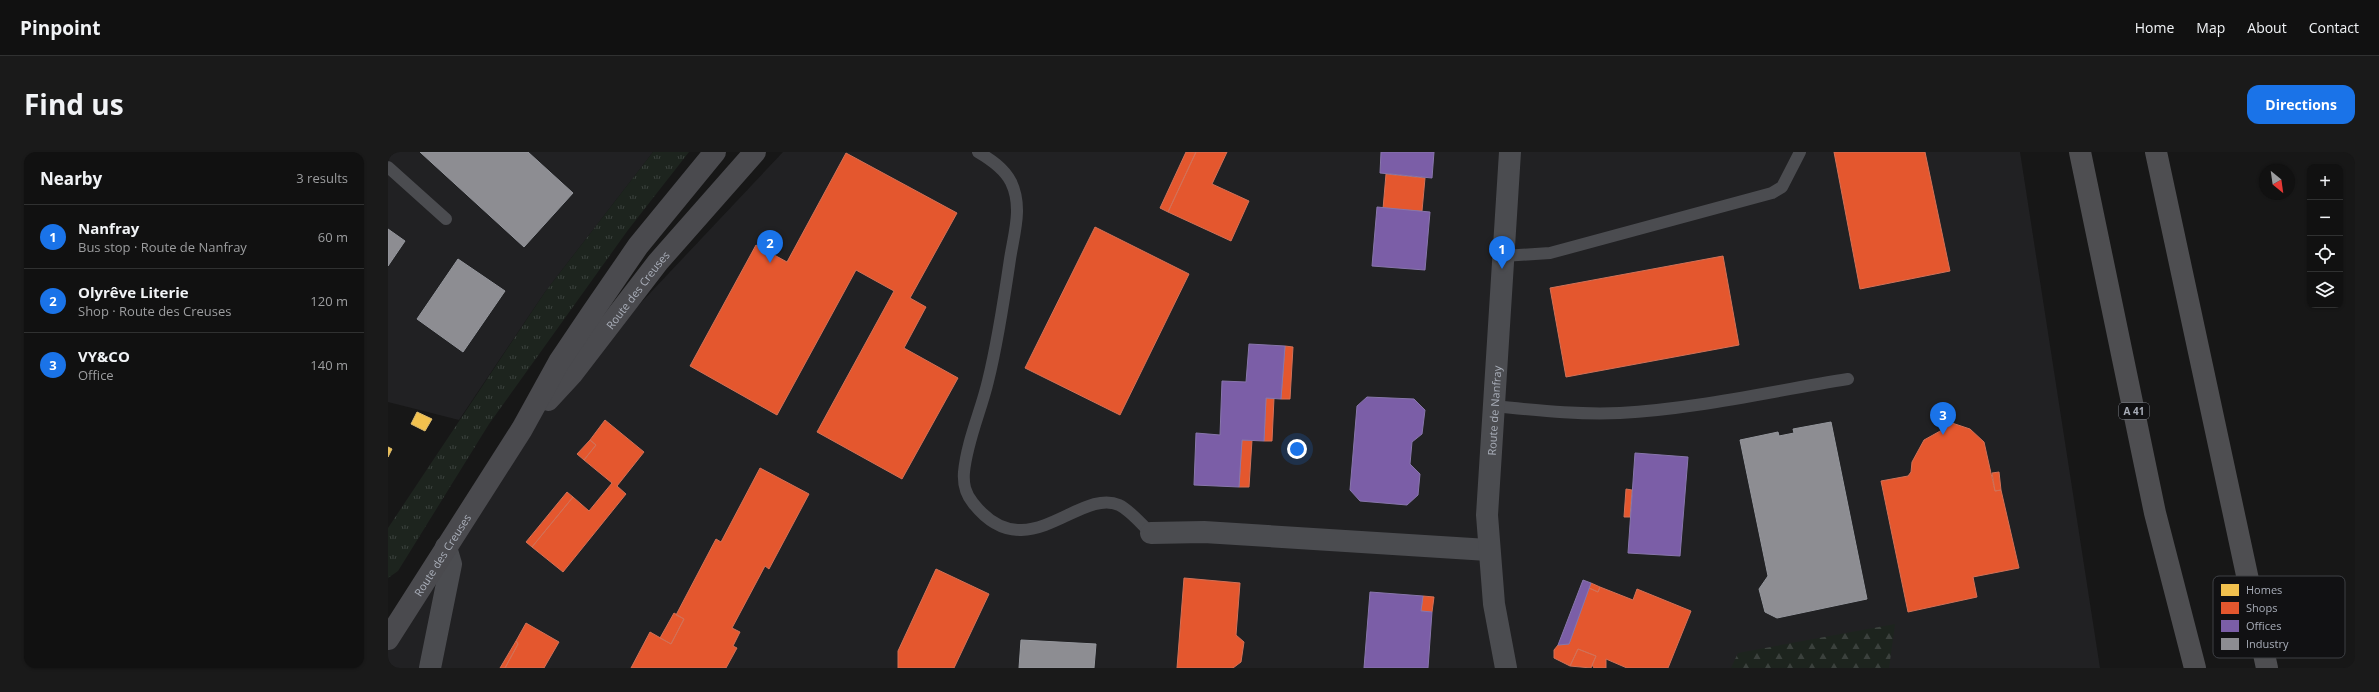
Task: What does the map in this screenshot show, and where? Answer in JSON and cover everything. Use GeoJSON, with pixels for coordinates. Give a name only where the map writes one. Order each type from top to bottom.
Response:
{"type":"FeatureCollection","features":[{"type":"Feature","properties":{"kind":"highway","name":"A 41"},"geometry":{"type":"LineString","coordinates":[[2080,152],[2155,513],[2195,668]]}},
{"type":"Feature","properties":{"kind":"highway"},"geometry":{"type":"LineString","coordinates":[[2156,152],[2247,576]]}},
{"type":"Feature","properties":{"kind":"highway"},"geometry":{"type":"LineString","coordinates":[[2265,658],[2267,668]]}},
{"type":"Feature","properties":{"kind":"main road","name":"Route des Creuses"},"geometry":{"type":"LineString","coordinates":[[390,632],[522,429],[559,362],[638,246],[715,152]]}},
{"type":"Feature","properties":{"kind":"main road","name":"Route des Creuses"},"geometry":{"type":"LineString","coordinates":[[522,429],[572,374],[658,262],[755,152]]}},
{"type":"Feature","properties":{"kind":"street","name":"Route de Nanfray"},"geometry":{"type":"LineString","coordinates":[[1506,668],[1494,604],[1488,550],[1487,515],[1510,152]]}},
{"type":"Feature","properties":{"kind":"street"},"geometry":{"type":"LineString","coordinates":[[1151,533],[1204,532],[1488,550]]}},
{"type":"Feature","properties":{"kind":"street"},"geometry":{"type":"LineString","coordinates":[[430,668],[451,564],[446,547]]}},
{"type":"Feature","properties":{"kind":"lane"},"geometry":{"type":"LineString","coordinates":[[978,152],[992,161],[1011,181],[1018,212],[999,330],[988,382],[964,471],[964,488],[972,503],[985,516],[1000,526],[1019,529],[1037,528],[1094,505],[1107,502],[1120,505],[1151,533]]}},
{"type":"Feature","properties":{"kind":"lane"},"geometry":{"type":"LineString","coordinates":[[1503,256],[1550,253],[1772,193],[1782,186],[1800,152]]}},
{"type":"Feature","properties":{"kind":"lane"},"geometry":{"type":"LineString","coordinates":[[388,167],[446,219]]}},
{"type":"Feature","properties":{"kind":"lane"},"geometry":{"type":"LineString","coordinates":[[1493,406],[1545,412],[1620,413],[1705,404],[1848,379]]}},
{"type":"Feature","properties":{"kind":"shaded area"},"geometry":{"type":"Polygon","coordinates":[[[388,152],[653,152],[545,292],[459,420],[388,402],[388,152]]]}},
{"type":"Feature","properties":{"kind":"shaded area"},"geometry":{"type":"Polygon","coordinates":[[[783,152],[2020,152],[2100,668],[388,668],[388,639],[522,429],[783,152]]]}},
{"type":"Feature","properties":{"kind":"green space"},"geometry":{"type":"Polygon","coordinates":[[[653,152],[689,152],[628,230],[489,424],[398,571],[388,578],[388,528],[545,292],[653,152]]]}},
{"type":"Feature","properties":{"kind":"green space"},"geometry":{"type":"Polygon","coordinates":[[[1895,624],[1889,668],[1731,668],[1738,653],[1895,624]]]}},
{"type":"Feature","properties":{"kind":"building: Homes"},"geometry":{"type":"Polygon","coordinates":[[[417,412],[432,419],[425,431],[411,424],[417,412]]]}},
{"type":"Feature","properties":{"kind":"building: Homes"},"geometry":{"type":"Polygon","coordinates":[[[388,447],[392,449],[388,457],[388,447]]]}},
{"type":"Feature","properties":{"kind":"building: Shops"},"geometry":{"type":"Polygon","coordinates":[[[1186,152],[1196,152],[1168,212],[1160,208],[1186,152]]]}},
{"type":"Feature","properties":{"kind":"building: Shops"},"geometry":{"type":"Polygon","coordinates":[[[1196,152],[1227,152],[1212,184],[1249,201],[1231,241],[1168,212],[1196,152]]]}},
{"type":"Feature","properties":{"kind":"building: Shops"},"geometry":{"type":"Polygon","coordinates":[[[1834,152],[1925,152],[1950,271],[1860,289],[1834,152]]]}},
{"type":"Feature","properties":{"kind":"building: Shops"},"geometry":{"type":"Polygon","coordinates":[[[846,153],[957,213],[910,298],[926,307],[904,348],[958,378],[902,479],[817,432],[894,291],[856,270],[777,415],[690,366],[756,245],[787,262],[846,153]]]}},
{"type":"Feature","properties":{"kind":"building: Shops"},"geometry":{"type":"Polygon","coordinates":[[[1386,174],[1425,178],[1422,211],[1383,209],[1386,174]]]}},
{"type":"Feature","properties":{"kind":"building: Shops"},"geometry":{"type":"Polygon","coordinates":[[[1095,227],[1189,274],[1120,415],[1025,368],[1095,227]]]}},
{"type":"Feature","properties":{"kind":"building: Shops"},"geometry":{"type":"Polygon","coordinates":[[[1723,256],[1739,345],[1566,377],[1550,288],[1723,256]]]}},
{"type":"Feature","properties":{"kind":"building: Shops"},"geometry":{"type":"Polygon","coordinates":[[[1285,346],[1293,347],[1290,399],[1281,399],[1285,346]]]}},
{"type":"Feature","properties":{"kind":"building: Shops"},"geometry":{"type":"Polygon","coordinates":[[[1266,398],[1274,398],[1272,441],[1264,441],[1266,398]]]}},
{"type":"Feature","properties":{"kind":"building: Shops"},"geometry":{"type":"Polygon","coordinates":[[[605,420],[644,452],[617,486],[626,494],[563,572],[532,547],[573,497],[589,511],[612,483],[584,460],[596,445],[590,440],[605,420]]]}},
{"type":"Feature","properties":{"kind":"building: Shops"},"geometry":{"type":"Polygon","coordinates":[[[1949,422],[1970,429],[1984,442],[1995,491],[2001,490],[2019,568],[1973,577],[1977,597],[1908,612],[1881,481],[1908,476],[1911,472],[1912,462],[1924,440],[1942,430],[1941,423],[1949,422]]]}},
{"type":"Feature","properties":{"kind":"building: Shops"},"geometry":{"type":"Polygon","coordinates":[[[590,440],[596,445],[584,460],[577,454],[590,440]]]}},
{"type":"Feature","properties":{"kind":"building: Shops"},"geometry":{"type":"Polygon","coordinates":[[[1242,440],[1252,440],[1249,487],[1239,487],[1242,440]]]}},
{"type":"Feature","properties":{"kind":"building: Shops"},"geometry":{"type":"Polygon","coordinates":[[[760,468],[809,494],[769,569],[765,566],[732,628],[740,632],[733,646],[737,648],[726,668],[631,668],[650,632],[671,644],[684,619],[676,615],[716,539],[721,542],[760,468]]]}},
{"type":"Feature","properties":{"kind":"building: Shops"},"geometry":{"type":"Polygon","coordinates":[[[1999,472],[2001,490],[1995,491],[1992,473],[1999,472]]]}},
{"type":"Feature","properties":{"kind":"building: Shops"},"geometry":{"type":"Polygon","coordinates":[[[1626,489],[1632,490],[1630,517],[1624,517],[1626,489]]]}},
{"type":"Feature","properties":{"kind":"building: Shops"},"geometry":{"type":"Polygon","coordinates":[[[567,492],[573,497],[532,547],[526,542],[567,492]]]}},
{"type":"Feature","properties":{"kind":"building: Shops"},"geometry":{"type":"Polygon","coordinates":[[[936,569],[989,594],[954,668],[898,668],[898,651],[936,569]]]}},
{"type":"Feature","properties":{"kind":"building: Shops"},"geometry":{"type":"Polygon","coordinates":[[[1184,578],[1240,583],[1236,635],[1244,642],[1241,662],[1233,668],[1177,668],[1184,578]]]}},
{"type":"Feature","properties":{"kind":"building: Shops"},"geometry":{"type":"Polygon","coordinates":[[[1591,583],[1600,587],[1598,592],[1589,588],[1591,583]]]}},
{"type":"Feature","properties":{"kind":"building: Shops"},"geometry":{"type":"Polygon","coordinates":[[[1600,587],[1633,600],[1637,589],[1691,611],[1668,668],[1627,668],[1606,659],[1606,668],[1594,668],[1592,665],[1596,656],[1578,649],[1570,666],[1554,658],[1554,650],[1558,645],[1569,644],[1589,588],[1598,592],[1600,587]]]}},
{"type":"Feature","properties":{"kind":"building: Shops"},"geometry":{"type":"Polygon","coordinates":[[[1423,596],[1434,597],[1432,612],[1421,611],[1423,596]]]}},
{"type":"Feature","properties":{"kind":"building: Shops"},"geometry":{"type":"Polygon","coordinates":[[[674,613],[684,619],[671,644],[660,638],[674,613]]]}},
{"type":"Feature","properties":{"kind":"building: Shops"},"geometry":{"type":"Polygon","coordinates":[[[526,623],[559,642],[544,668],[505,668],[518,644],[516,641],[526,623]]]}},
{"type":"Feature","properties":{"kind":"building: Shops"},"geometry":{"type":"Polygon","coordinates":[[[516,641],[518,644],[505,668],[500,668],[516,641]]]}},
{"type":"Feature","properties":{"kind":"building: Shops"},"geometry":{"type":"Polygon","coordinates":[[[1578,649],[1596,656],[1591,668],[1570,666],[1578,649]]]}},
{"type":"Feature","properties":{"kind":"building: Offices"},"geometry":{"type":"Polygon","coordinates":[[[1381,152],[1434,152],[1432,178],[1380,173],[1381,152]]]}},
{"type":"Feature","properties":{"kind":"building: Offices"},"geometry":{"type":"Polygon","coordinates":[[[1377,207],[1430,212],[1425,270],[1372,266],[1377,207]]]}},
{"type":"Feature","properties":{"kind":"building: Offices"},"geometry":{"type":"Polygon","coordinates":[[[1249,344],[1285,346],[1281,399],[1266,398],[1264,441],[1242,440],[1239,487],[1194,485],[1196,433],[1220,435],[1222,381],[1246,382],[1249,344]]]}},
{"type":"Feature","properties":{"kind":"building: Offices"},"geometry":{"type":"Polygon","coordinates":[[[1367,397],[1414,399],[1425,410],[1422,434],[1412,442],[1410,464],[1420,474],[1418,495],[1407,505],[1360,501],[1350,490],[1357,406],[1367,397]]]}},
{"type":"Feature","properties":{"kind":"building: Offices"},"geometry":{"type":"Polygon","coordinates":[[[1635,453],[1688,457],[1680,556],[1628,553],[1635,453]]]}},
{"type":"Feature","properties":{"kind":"building: Offices"},"geometry":{"type":"Polygon","coordinates":[[[1583,580],[1591,583],[1569,644],[1558,645],[1583,580]]]}},
{"type":"Feature","properties":{"kind":"building: Offices"},"geometry":{"type":"Polygon","coordinates":[[[1370,592],[1423,596],[1421,611],[1432,612],[1428,668],[1364,668],[1370,592]]]}},
{"type":"Feature","properties":{"kind":"building: Industry"},"geometry":{"type":"Polygon","coordinates":[[[420,152],[528,152],[573,193],[524,247],[420,152]]]}},
{"type":"Feature","properties":{"kind":"building: Industry"},"geometry":{"type":"Polygon","coordinates":[[[388,229],[405,241],[388,266],[388,229]]]}},
{"type":"Feature","properties":{"kind":"building: Industry"},"geometry":{"type":"Polygon","coordinates":[[[458,259],[505,291],[463,352],[417,319],[458,259]]]}},
{"type":"Feature","properties":{"kind":"building: Industry"},"geometry":{"type":"Polygon","coordinates":[[[1831,422],[1867,599],[1777,618],[1765,612],[1759,589],[1768,576],[1740,440],[1778,432],[1779,436],[1794,433],[1793,429],[1831,422]]]}},
{"type":"Feature","properties":{"kind":"building: Industry"},"geometry":{"type":"Polygon","coordinates":[[[1021,640],[1096,644],[1094,668],[1019,668],[1021,640]]]}},
{"type":"Feature","properties":{"kind":"place","name":"Olyrêve Literie"},"geometry":{"type":"Point","coordinates":[770,263]}},
{"type":"Feature","properties":{"kind":"place","name":"Nanfray"},"geometry":{"type":"Point","coordinates":[1502,269]}},
{"type":"Feature","properties":{"kind":"place","name":"VY&CO"},"geometry":{"type":"Point","coordinates":[1943,435]}}]}
